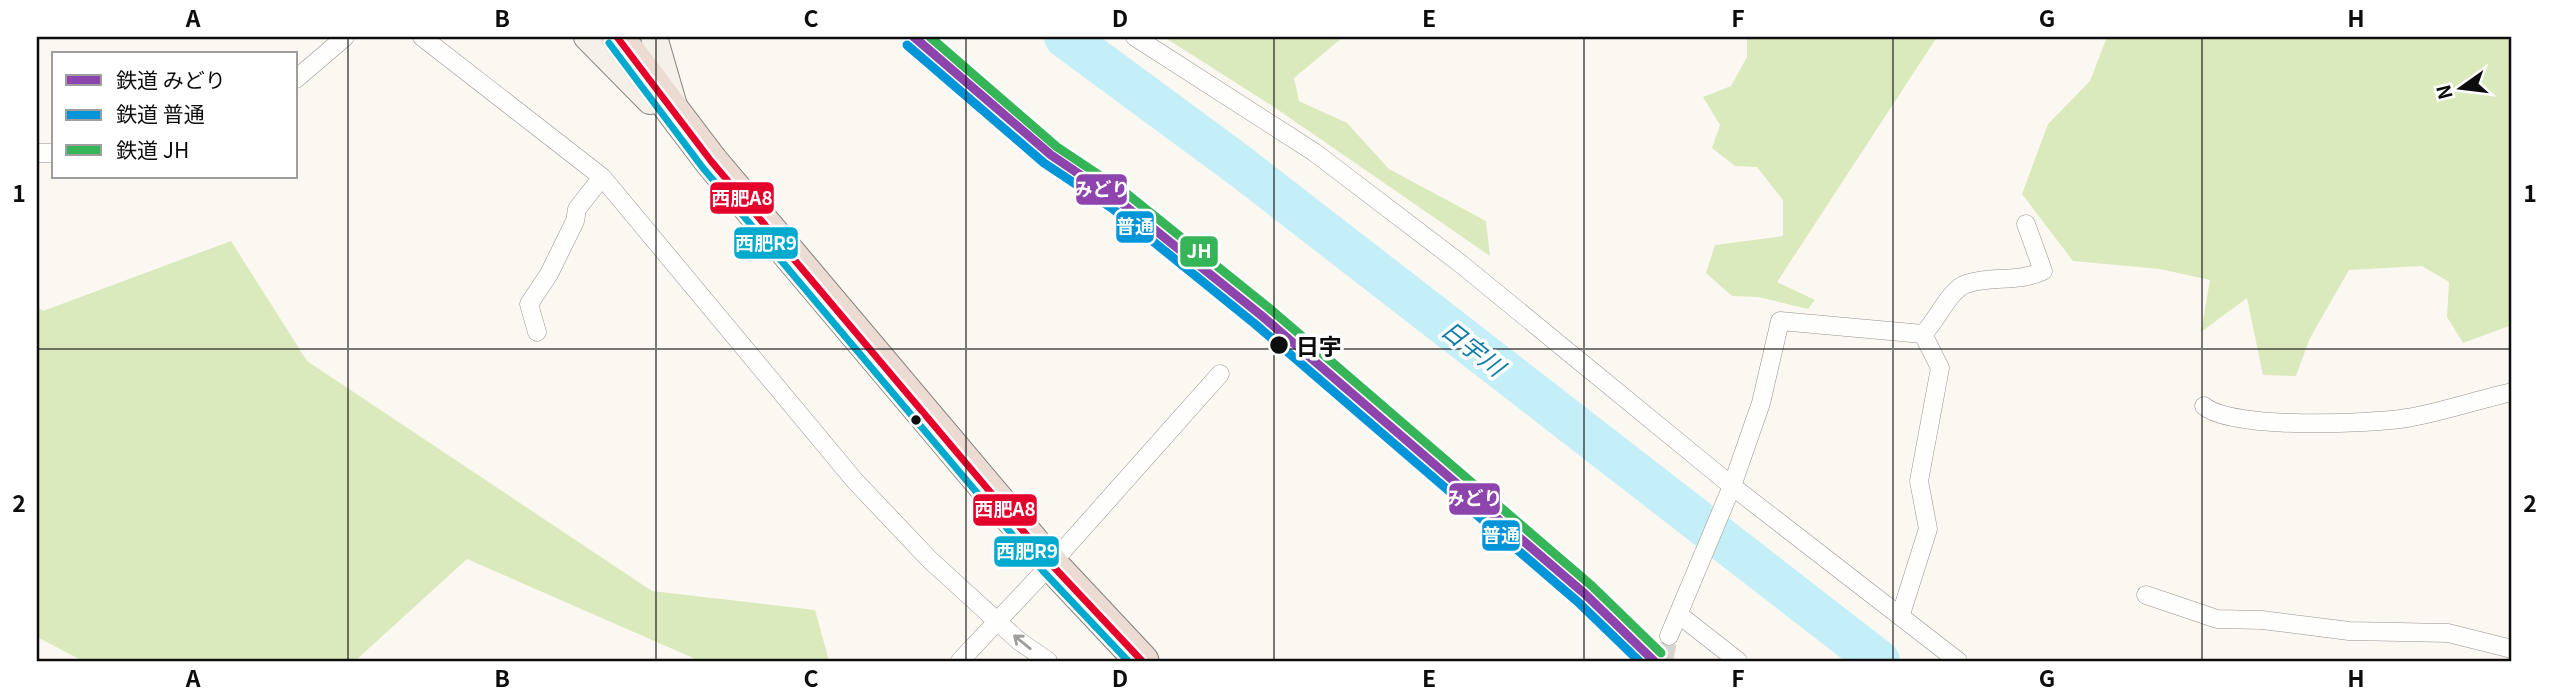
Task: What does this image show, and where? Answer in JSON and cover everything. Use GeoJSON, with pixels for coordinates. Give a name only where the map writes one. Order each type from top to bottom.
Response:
{"type":"FeatureCollection","features":[{"type":"Feature","properties":{"kind":"highway"},"geometry":{"type":"LineString","coordinates":[[617,37],[710,162],[1051,564],[1142,661]]}},
{"type":"Feature","properties":{"kind":"street"},"geometry":{"type":"LineString","coordinates":[[298,77],[345,37]]}},
{"type":"Feature","properties":{"kind":"street"},"geometry":{"type":"LineString","coordinates":[[422,37],[602,177],[855,481],[930,560],[1048,661]]}},
{"type":"Feature","properties":{"kind":"street"},"geometry":{"type":"LineString","coordinates":[[587,37],[710,162]]}},
{"type":"Feature","properties":{"kind":"street"},"geometry":{"type":"LineString","coordinates":[[654,37],[677,116]]}},
{"type":"Feature","properties":{"kind":"street"},"geometry":{"type":"LineString","coordinates":[[1135,37],[1314,152],[1461,264],[1732,486],[1901,614],[1958,661]]}},
{"type":"Feature","properties":{"kind":"street"},"geometry":{"type":"LineString","coordinates":[[537,332],[529,304],[549,274],[575,220],[577,209],[602,177]]}},
{"type":"Feature","properties":{"kind":"street"},"geometry":{"type":"LineString","coordinates":[[1669,636],[1732,486],[1761,404],[1780,321],[1923,334],[1937,322],[1948,300],[1964,284],[2027,278],[2043,271],[2026,224]]}},
{"type":"Feature","properties":{"kind":"street"},"geometry":{"type":"LineString","coordinates":[[1901,614],[1928,529],[1919,481],[1940,368],[1923,334]]}},
{"type":"Feature","properties":{"kind":"street"},"geometry":{"type":"LineString","coordinates":[[960,661],[1051,564],[1220,374]]}},
{"type":"Feature","properties":{"kind":"street"},"geometry":{"type":"LineString","coordinates":[[2204,407],[2239,419],[2342,422],[2406,418],[2512,391]]}},
{"type":"Feature","properties":{"kind":"street"},"geometry":{"type":"LineString","coordinates":[[2146,595],[2217,619],[2262,620],[2349,631],[2448,633],[2512,649]]}},
{"type":"Feature","properties":{"kind":"street"},"geometry":{"type":"LineString","coordinates":[[1678,614],[1738,661]]}},
{"type":"Feature","properties":{"kind":"green space"},"geometry":{"type":"Polygon","coordinates":[[[1164,37],[1343,37],[1294,78],[1299,101],[1347,123],[1389,169],[1486,221],[1490,256],[1274,107],[1164,37]]]}},
{"type":"Feature","properties":{"kind":"green space"},"geometry":{"type":"Polygon","coordinates":[[[1747,37],[1937,37],[1777,282],[1815,300],[1808,309],[1759,297],[1732,296],[1706,273],[1715,245],[1783,236],[1783,200],[1757,167],[1735,166],[1712,148],[1720,125],[1703,97],[1731,86],[1747,57],[1747,37]]]}},
{"type":"Feature","properties":{"kind":"green space"},"geometry":{"type":"Polygon","coordinates":[[[2107,37],[2512,37],[2512,325],[2463,343],[2447,317],[2449,282],[2422,266],[2349,270],[2310,338],[2296,376],[2263,375],[2247,298],[2201,332],[2210,280],[2160,269],[2073,261],[2022,194],[2048,124],[2090,81],[2107,37]]]}},
{"type":"Feature","properties":{"kind":"green space"},"geometry":{"type":"Polygon","coordinates":[[[231,241],[307,361],[652,591],[815,610],[829,661],[700,661],[467,559],[355,661],[83,661],[37,637],[37,307],[43,311],[231,241]]]}},
{"type":"Feature","properties":{"kind":"waterway","name":"日宇川"},"geometry":{"type":"LineString","coordinates":[[1065,37],[1240,166],[1879,661]]}},
{"type":"Feature","properties":{"kind":"tunnel"},"geometry":{"type":"LineString","coordinates":[[1664,661],[1669,636]]}},
{"type":"Feature","properties":{"kind":"rail line","name":"みどり"},"geometry":{"type":"LineString","coordinates":[[914,37],[1051,155],[1119,201],[1262,316],[1585,594],[1654,661]]}},
{"type":"Feature","properties":{"kind":"rail line","name":"JH"},"geometry":{"type":"LineString","coordinates":[[930,37],[1057,147],[1126,193],[1269,308],[1592,586],[1661,653]]}},
{"type":"Feature","properties":{"kind":"rail line","name":"普通"},"geometry":{"type":"LineString","coordinates":[[907,45],[1044,163],[1113,209],[1255,324],[1578,602],[1639,661]]}},
{"type":"Feature","properties":{"kind":"transit line","name":"西肥A8"},"geometry":{"type":"LineString","coordinates":[[617,37],[711,161],[1051,564],[1142,661]]}},
{"type":"Feature","properties":{"kind":"transit line","name":"西肥R9"},"geometry":{"type":"LineString","coordinates":[[609,43],[703,168],[1043,571],[1128,661]]}},
{"type":"Feature","properties":{"kind":"place","name":"日宇"},"geometry":{"type":"Point","coordinates":[1279,345]}}]}
